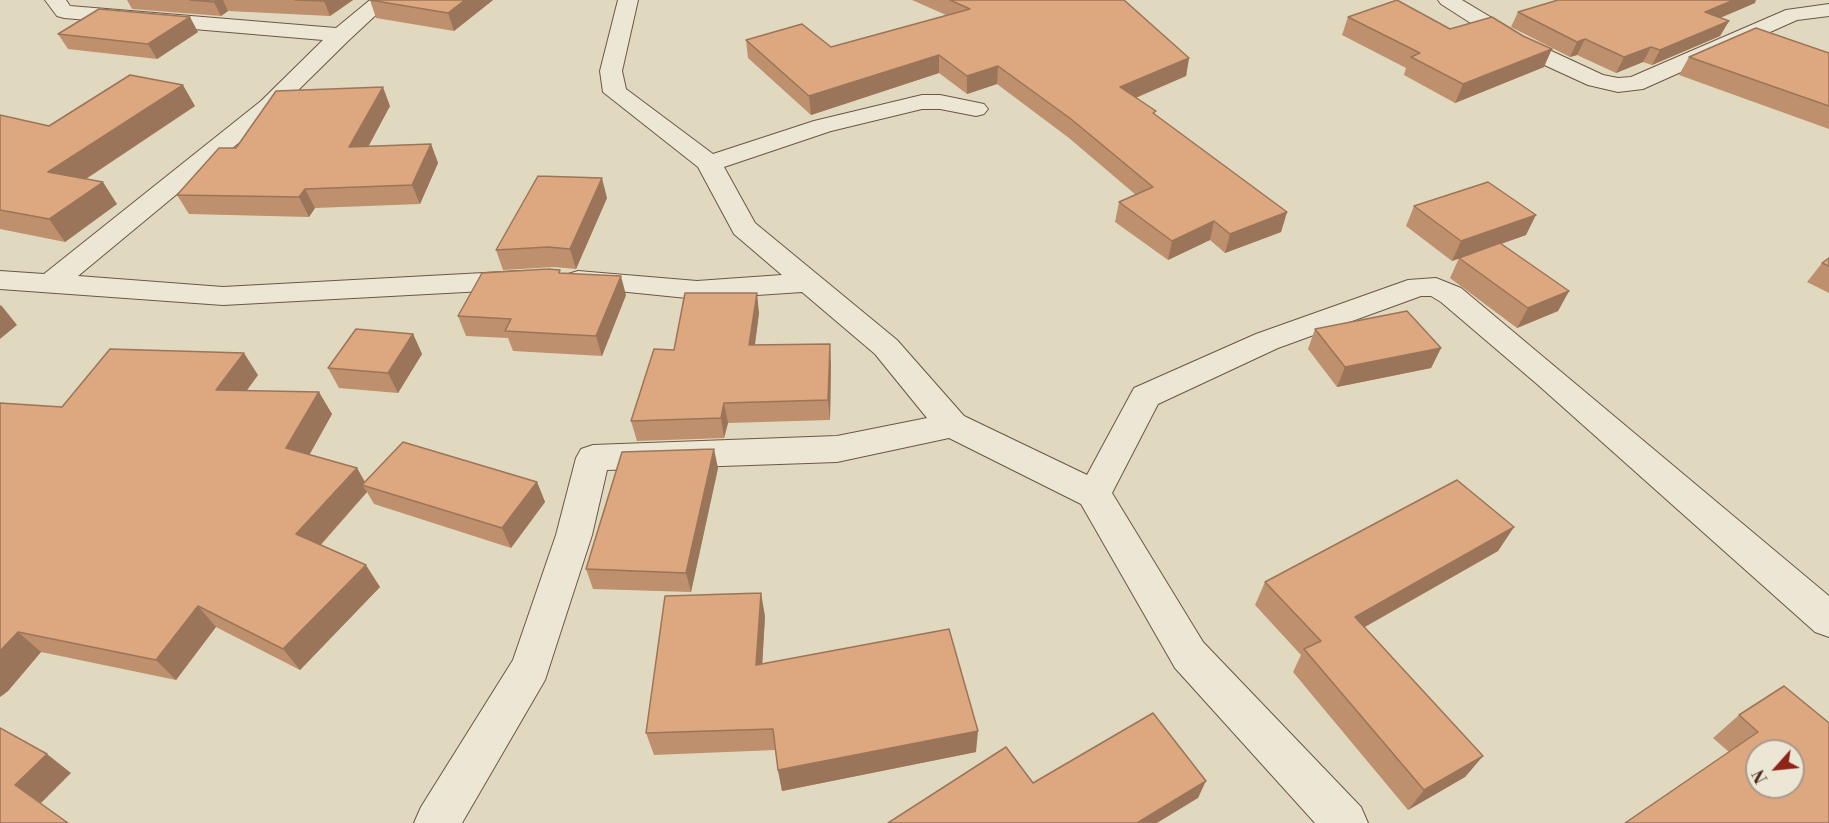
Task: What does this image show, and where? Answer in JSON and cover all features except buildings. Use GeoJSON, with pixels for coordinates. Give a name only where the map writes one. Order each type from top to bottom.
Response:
{"type":"FeatureCollection","features":[{"type":"Feature","properties":{"kind":"street"},"geometry":{"type":"LineString","coordinates":[[55,0],[64,12],[341,35]]}},
{"type":"Feature","properties":{"kind":"street"},"geometry":{"type":"LineString","coordinates":[[50,284],[269,106],[341,35],[382,0]]}},
{"type":"Feature","properties":{"kind":"street"},"geometry":{"type":"LineString","coordinates":[[628,0],[611,71],[615,92],[709,163],[744,228],[886,347],[952,425],[1094,495],[1189,655],[1345,823]]}},
{"type":"Feature","properties":{"kind":"street"},"geometry":{"type":"LineString","coordinates":[[1448,0],[1524,47],[1596,80],[1618,85],[1635,84],[1792,14],[1829,10]]}},
{"type":"Feature","properties":{"kind":"street"},"geometry":{"type":"LineString","coordinates":[[709,163],[823,126],[922,102],[940,102],[976,109]]}},
{"type":"Feature","properties":{"kind":"street"},"geometry":{"type":"LineString","coordinates":[[0,280],[223,296],[548,279],[697,290],[807,282]]}},
{"type":"Feature","properties":{"kind":"street"},"geometry":{"type":"LineString","coordinates":[[1094,495],[1146,396],[1267,340],[1418,287],[1436,287],[1451,295],[1548,376],[1829,620]]}},
{"type":"Feature","properties":{"kind":"street"},"geometry":{"type":"LineString","coordinates":[[437,823],[531,667],[574,535],[593,458],[837,449],[952,425]]}}]}
